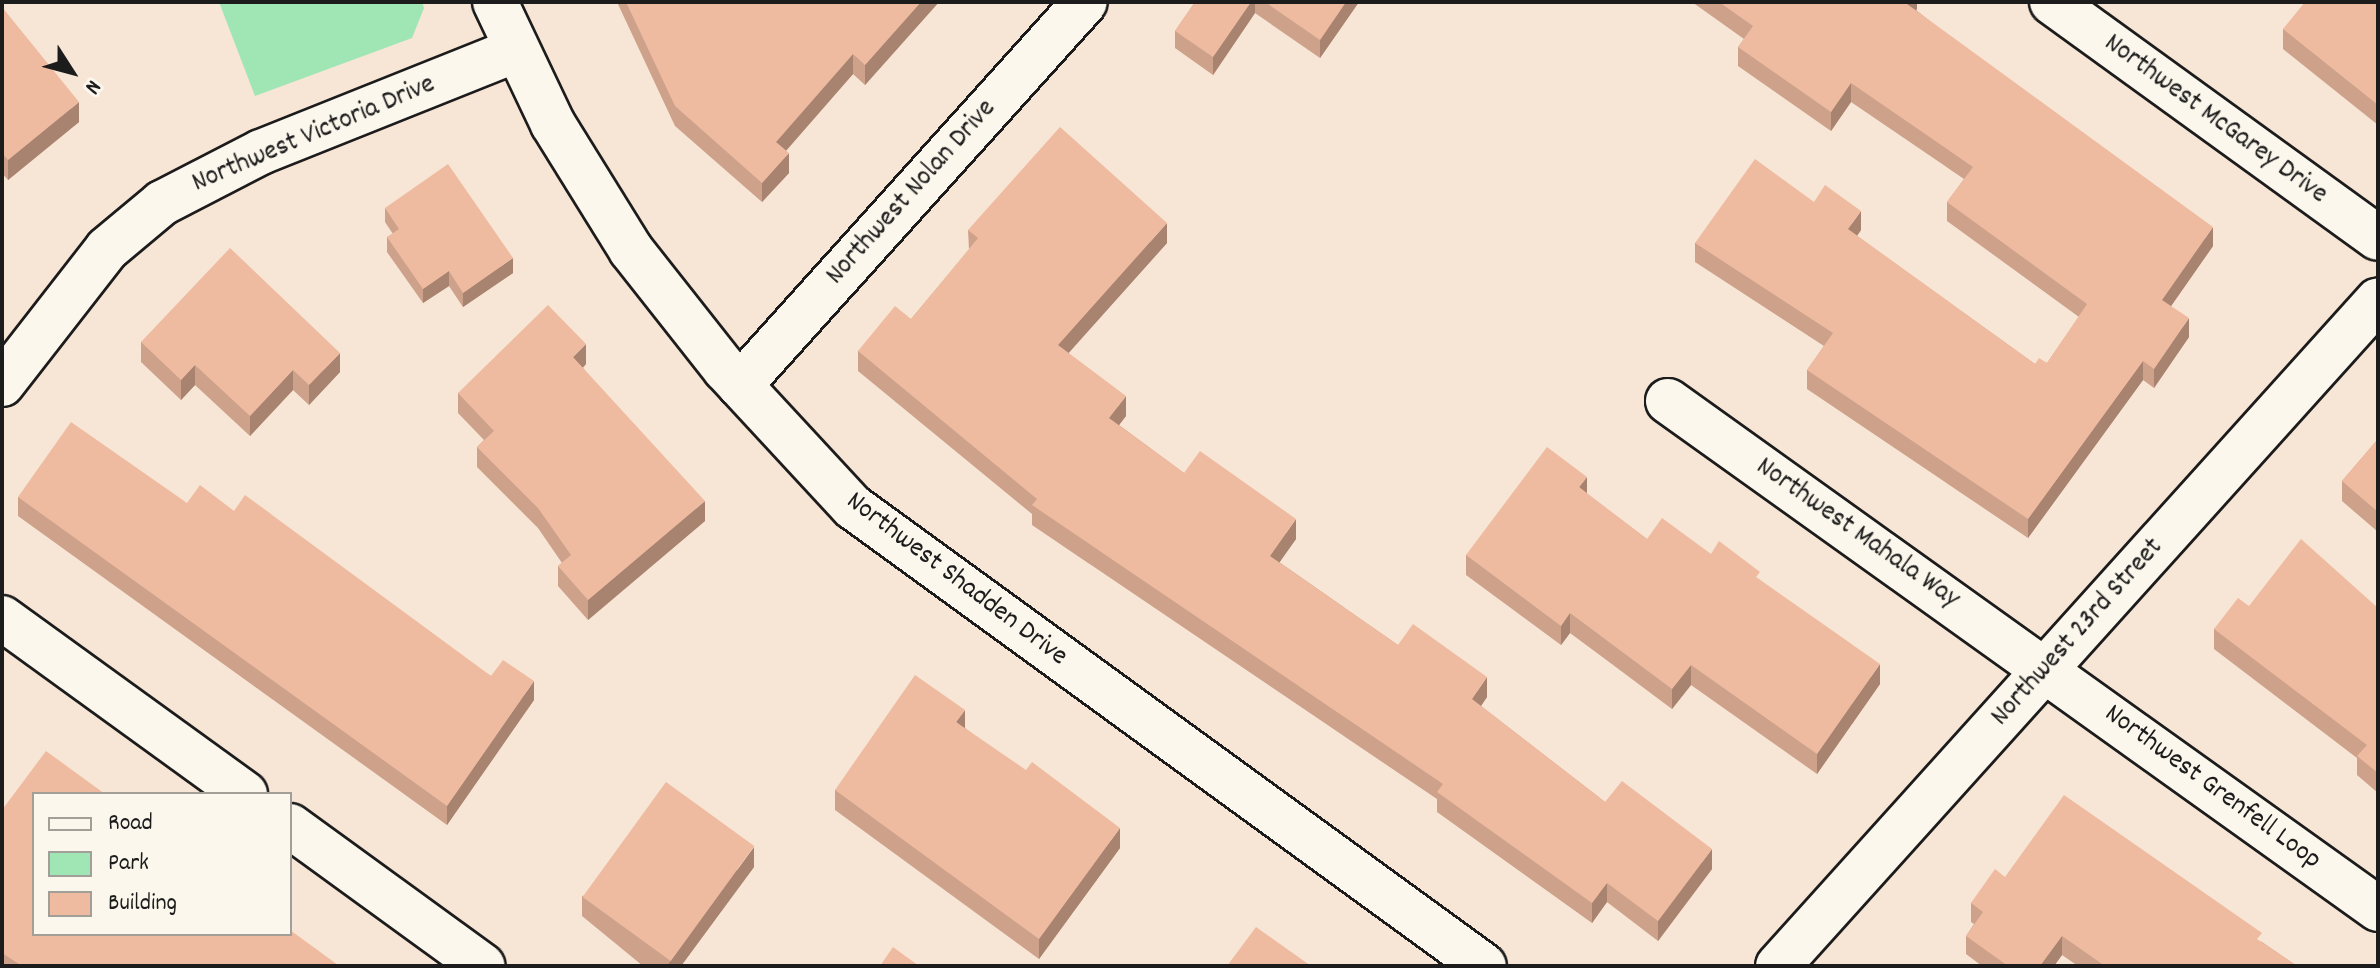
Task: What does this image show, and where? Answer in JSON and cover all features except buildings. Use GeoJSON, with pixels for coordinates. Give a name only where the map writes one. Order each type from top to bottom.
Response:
{"type":"FeatureCollection","features":[{"type":"Feature","properties":{"kind":"street","name":"Northwest Shadden Drive"},"geometry":{"type":"LineString","coordinates":[[495,2],[514,51],[631,250],[740,385],[853,507],[1484,966]]}},
{"type":"Feature","properties":{"kind":"street","name":"Northwest Nolan Drive"},"geometry":{"type":"LineString","coordinates":[[740,385],[1085,2]]}},
{"type":"Feature","properties":{"kind":"street","name":"Northwest McGarey Drive"},"geometry":{"type":"LineString","coordinates":[[2052,2],[2378,238]]}},
{"type":"Feature","properties":{"kind":"street","name":"Northwest Victoria Drive"},"geometry":{"type":"LineString","coordinates":[[2,384],[107,249],[162,203],[261,152],[514,51]]}},
{"type":"Feature","properties":{"kind":"street","name":"Northwest 23rd Street"},"geometry":{"type":"LineString","coordinates":[[1778,966],[2378,300]]}},
{"type":"Feature","properties":{"kind":"street","name":"Northwest Mahala Way"},"geometry":{"type":"LineString","coordinates":[[1668,401],[2047,668]]}},
{"type":"Feature","properties":{"kind":"street"},"geometry":{"type":"LineString","coordinates":[[2,618],[242,792]]}},
{"type":"Feature","properties":{"kind":"street","name":"Northwest Grenfell Loop"},"geometry":{"type":"LineString","coordinates":[[2047,668],[2378,909]]}},
{"type":"Feature","properties":{"kind":"street"},"geometry":{"type":"LineString","coordinates":[[292,827],[483,966]]}},
{"type":"Feature","properties":{"kind":"green space"},"geometry":{"type":"Polygon","coordinates":[[[219,2],[422,2],[424,8],[412,38],[255,96],[219,2]]]}}]}
